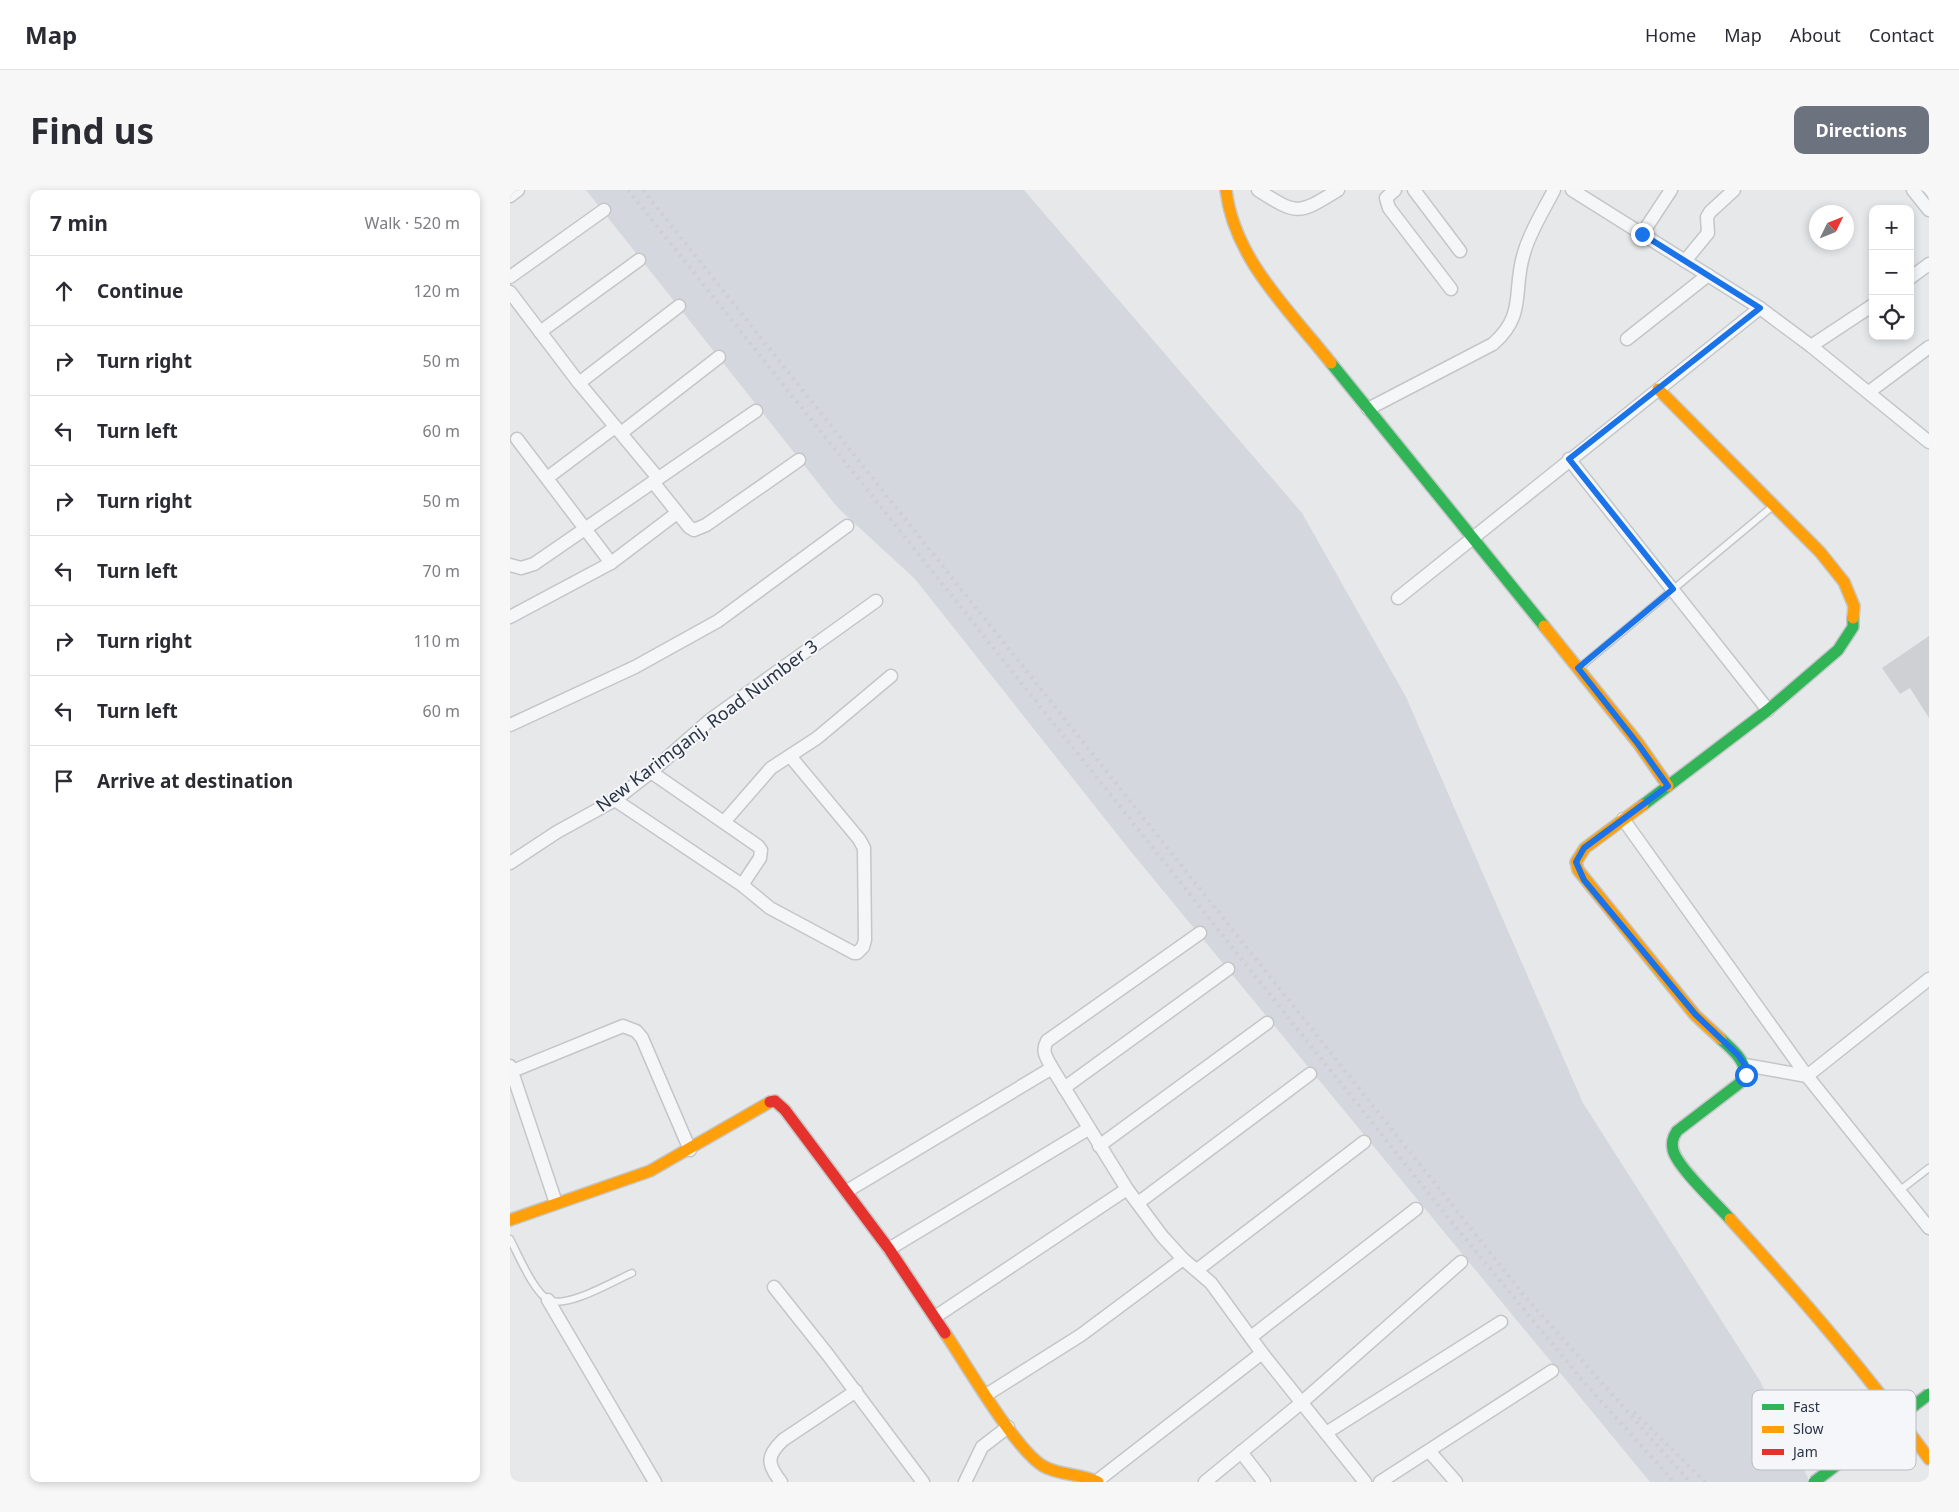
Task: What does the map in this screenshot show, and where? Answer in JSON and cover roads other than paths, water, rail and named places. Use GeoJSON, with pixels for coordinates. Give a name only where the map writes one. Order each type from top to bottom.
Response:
{"type":"FeatureCollection","features":[{"type":"Feature","properties":{"kind":"main road"},"geometry":{"type":"LineString","coordinates":[[1226,190],[1227,211],[1241,246],[1265,281],[1472,540],[1578,668],[1638,744],[1668,786]]}},
{"type":"Feature","properties":{"kind":"main road"},"geometry":{"type":"LineString","coordinates":[[1658,389],[1820,552],[1844,582],[1854,606],[1853,627],[1838,650],[1768,710],[1584,848],[1576,862],[1578,870],[1695,1014],[1738,1055],[1745,1065],[1746,1075],[1741,1082],[1682,1127],[1673,1137],[1672,1150],[1677,1160],[1815,1312],[1878,1390]]}},
{"type":"Feature","properties":{"kind":"main road"},"geometry":{"type":"LineString","coordinates":[[510,1220],[650,1171],[690,1150],[765,1104],[775,1101],[780,1103],[889,1249],[1008,1427],[1034,1458],[1047,1469],[1087,1476],[1097,1482]]}},
{"type":"Feature","properties":{"kind":"main road"},"geometry":{"type":"LineString","coordinates":[[1916,1404],[1929,1394]]}},
{"type":"Feature","properties":{"kind":"main road"},"geometry":{"type":"LineString","coordinates":[[1916,1441],[1929,1459]]}},
{"type":"Feature","properties":{"kind":"main road"},"geometry":{"type":"LineString","coordinates":[[1814,1482],[1830,1470]]}},
{"type":"Feature","properties":{"kind":"street"},"geometry":{"type":"LineString","coordinates":[[510,196],[518,190]]}},
{"type":"Feature","properties":{"kind":"street"},"geometry":{"type":"LineString","coordinates":[[1258,190],[1293,210],[1302,211],[1338,190]]}},
{"type":"Feature","properties":{"kind":"street"},"geometry":{"type":"LineString","coordinates":[[1395,190],[1386,198],[1389,208],[1451,289]]}},
{"type":"Feature","properties":{"kind":"street"},"geometry":{"type":"LineString","coordinates":[[1414,190],[1460,251]]}},
{"type":"Feature","properties":{"kind":"street"},"geometry":{"type":"LineString","coordinates":[[1368,409],[1493,344],[1506,333],[1514,320],[1524,252],[1554,190]]}},
{"type":"Feature","properties":{"kind":"street"},"geometry":{"type":"LineString","coordinates":[[1572,190],[1760,308],[1811,346],[1929,442]]}},
{"type":"Feature","properties":{"kind":"street"},"geometry":{"type":"LineString","coordinates":[[1642,234],[1671,190]]}},
{"type":"Feature","properties":{"kind":"street"},"geometry":{"type":"LineString","coordinates":[[1686,261],[1708,233],[1707,217],[1710,212],[1734,190]]}},
{"type":"Feature","properties":{"kind":"street"},"geometry":{"type":"LineString","coordinates":[[1913,190],[1929,210]]}},
{"type":"Feature","properties":{"kind":"street"},"geometry":{"type":"LineString","coordinates":[[510,277],[604,210]]}},
{"type":"Feature","properties":{"kind":"street"},"geometry":{"type":"LineString","coordinates":[[540,332],[639,260]]}},
{"type":"Feature","properties":{"kind":"street"},"geometry":{"type":"LineString","coordinates":[[1914,275],[1929,264]]}},
{"type":"Feature","properties":{"kind":"street"},"geometry":{"type":"LineString","coordinates":[[1627,339],[1708,276]]}},
{"type":"Feature","properties":{"kind":"street"},"geometry":{"type":"LineString","coordinates":[[510,292],[579,383],[618,430],[689,527],[699,529],[799,460]]}},
{"type":"Feature","properties":{"kind":"street"},"geometry":{"type":"LineString","coordinates":[[579,383],[679,306]]}},
{"type":"Feature","properties":{"kind":"street"},"geometry":{"type":"LineString","coordinates":[[1398,598],[1472,540],[1569,459],[1760,308]]}},
{"type":"Feature","properties":{"kind":"street"},"geometry":{"type":"LineString","coordinates":[[1811,346],[1869,308]]}},
{"type":"Feature","properties":{"kind":"street"},"geometry":{"type":"LineString","coordinates":[[1869,392],[1929,347]]}},
{"type":"Feature","properties":{"kind":"street"},"geometry":{"type":"LineString","coordinates":[[547,478],[618,430],[719,357]]}},
{"type":"Feature","properties":{"kind":"street"},"geometry":{"type":"LineString","coordinates":[[510,565],[522,568],[534,564],[756,411]]}},
{"type":"Feature","properties":{"kind":"street"},"geometry":{"type":"LineString","coordinates":[[517,439],[611,563]]}},
{"type":"Feature","properties":{"kind":"street"},"geometry":{"type":"LineString","coordinates":[[1569,459],[1768,710]]}},
{"type":"Feature","properties":{"kind":"street"},"geometry":{"type":"LineString","coordinates":[[510,617],[611,563],[677,513]]}},
{"type":"Feature","properties":{"kind":"street"},"geometry":{"type":"LineString","coordinates":[[510,725],[635,667],[718,621],[847,526]]}},
{"type":"Feature","properties":{"kind":"street","name":"New Karimganj, Road Number 3"},"geometry":{"type":"LineString","coordinates":[[510,863],[557,832],[615,800],[651,772],[710,720],[876,601]]}},
{"type":"Feature","properties":{"kind":"street"},"geometry":{"type":"LineString","coordinates":[[724,822],[771,768],[817,738],[891,676]]}},
{"type":"Feature","properties":{"kind":"street"},"geometry":{"type":"LineString","coordinates":[[615,800],[742,885],[770,908],[854,953],[861,951],[863,947],[865,902],[864,848],[790,756]]}},
{"type":"Feature","properties":{"kind":"street"},"geometry":{"type":"LineString","coordinates":[[651,772],[761,850],[760,858],[742,885]]}},
{"type":"Feature","properties":{"kind":"street"},"geometry":{"type":"LineString","coordinates":[[1623,819],[1807,1076],[1929,1228]]}},
{"type":"Feature","properties":{"kind":"street"},"geometry":{"type":"LineString","coordinates":[[1200,932],[1047,1041],[1044,1047],[1044,1054],[1099,1146],[1127,1189],[1162,1236],[1211,1283],[1262,1353],[1365,1482]]}},
{"type":"Feature","properties":{"kind":"street"},"geometry":{"type":"LineString","coordinates":[[1064,1088],[1228,969]]}},
{"type":"Feature","properties":{"kind":"street"},"geometry":{"type":"LineString","coordinates":[[1745,1065],[1807,1076],[1929,979]]}},
{"type":"Feature","properties":{"kind":"street"},"geometry":{"type":"LineString","coordinates":[[1099,1146],[1267,1023]]}},
{"type":"Feature","properties":{"kind":"street"},"geometry":{"type":"LineString","coordinates":[[556,1203],[511,1070],[623,1026],[630,1027],[642,1038],[690,1150]]}},
{"type":"Feature","properties":{"kind":"street"},"geometry":{"type":"LineString","coordinates":[[847,1191],[1052,1068]]}},
{"type":"Feature","properties":{"kind":"street"},"geometry":{"type":"LineString","coordinates":[[1138,1203],[1310,1074]]}},
{"type":"Feature","properties":{"kind":"street"},"geometry":{"type":"LineString","coordinates":[[889,1249],[1088,1129]]}},
{"type":"Feature","properties":{"kind":"street"},"geometry":{"type":"LineString","coordinates":[[1197,1270],[1364,1142]]}},
{"type":"Feature","properties":{"kind":"street"},"geometry":{"type":"LineString","coordinates":[[935,1317],[1127,1189]]}},
{"type":"Feature","properties":{"kind":"street"},"geometry":{"type":"LineString","coordinates":[[1251,1337],[1416,1210]]}},
{"type":"Feature","properties":{"kind":"street"},"geometry":{"type":"LineString","coordinates":[[986,1395],[1081,1335],[1183,1258]]}},
{"type":"Feature","properties":{"kind":"street"},"geometry":{"type":"LineString","coordinates":[[1205,1482],[1301,1403],[1461,1262]]}},
{"type":"Feature","properties":{"kind":"street"},"geometry":{"type":"LineString","coordinates":[[774,1287],[856,1391],[923,1482]]}},
{"type":"Feature","properties":{"kind":"street"},"geometry":{"type":"LineString","coordinates":[[548,1300],[655,1482]]}},
{"type":"Feature","properties":{"kind":"street"},"geometry":{"type":"LineString","coordinates":[[1326,1433],[1501,1322]]}},
{"type":"Feature","properties":{"kind":"street"},"geometry":{"type":"LineString","coordinates":[[1097,1482],[1262,1353]]}},
{"type":"Feature","properties":{"kind":"street"},"geometry":{"type":"LineString","coordinates":[[1380,1482],[1552,1371]]}},
{"type":"Feature","properties":{"kind":"street"},"geometry":{"type":"LineString","coordinates":[[780,1482],[773,1472],[770,1460],[773,1450],[783,1440],[856,1391]]}},
{"type":"Feature","properties":{"kind":"street"},"geometry":{"type":"LineString","coordinates":[[965,1482],[982,1447],[1008,1427]]}},
{"type":"Feature","properties":{"kind":"street"},"geometry":{"type":"LineString","coordinates":[[1429,1451],[1456,1482]]}},
{"type":"Feature","properties":{"kind":"street"},"geometry":{"type":"LineString","coordinates":[[1242,1452],[1264,1482]]}},
{"type":"Feature","properties":{"kind":"lane"},"geometry":{"type":"LineString","coordinates":[[1578,668],[1774,506]]}},
{"type":"Feature","properties":{"kind":"lane"},"geometry":{"type":"LineString","coordinates":[[1899,1191],[1929,1168]]}},
{"type":"Feature","properties":{"kind":"lane"},"geometry":{"type":"LineString","coordinates":[[510,1238],[538,1289],[548,1300],[557,1303],[569,1301],[632,1273]]}},
{"type":"Feature","properties":{"kind":"railway"},"geometry":{"type":"LineString","coordinates":[[628,190],[1445,1214],[1583,1381],[1674,1482]]}},
{"type":"Feature","properties":{"kind":"railway"},"geometry":{"type":"LineString","coordinates":[[643,190],[1523,1294],[1690,1482]]}},
{"type":"Feature","properties":{"kind":"railway"},"geometry":{"type":"LineString","coordinates":[[1634,1412],[1705,1482]]}}]}
